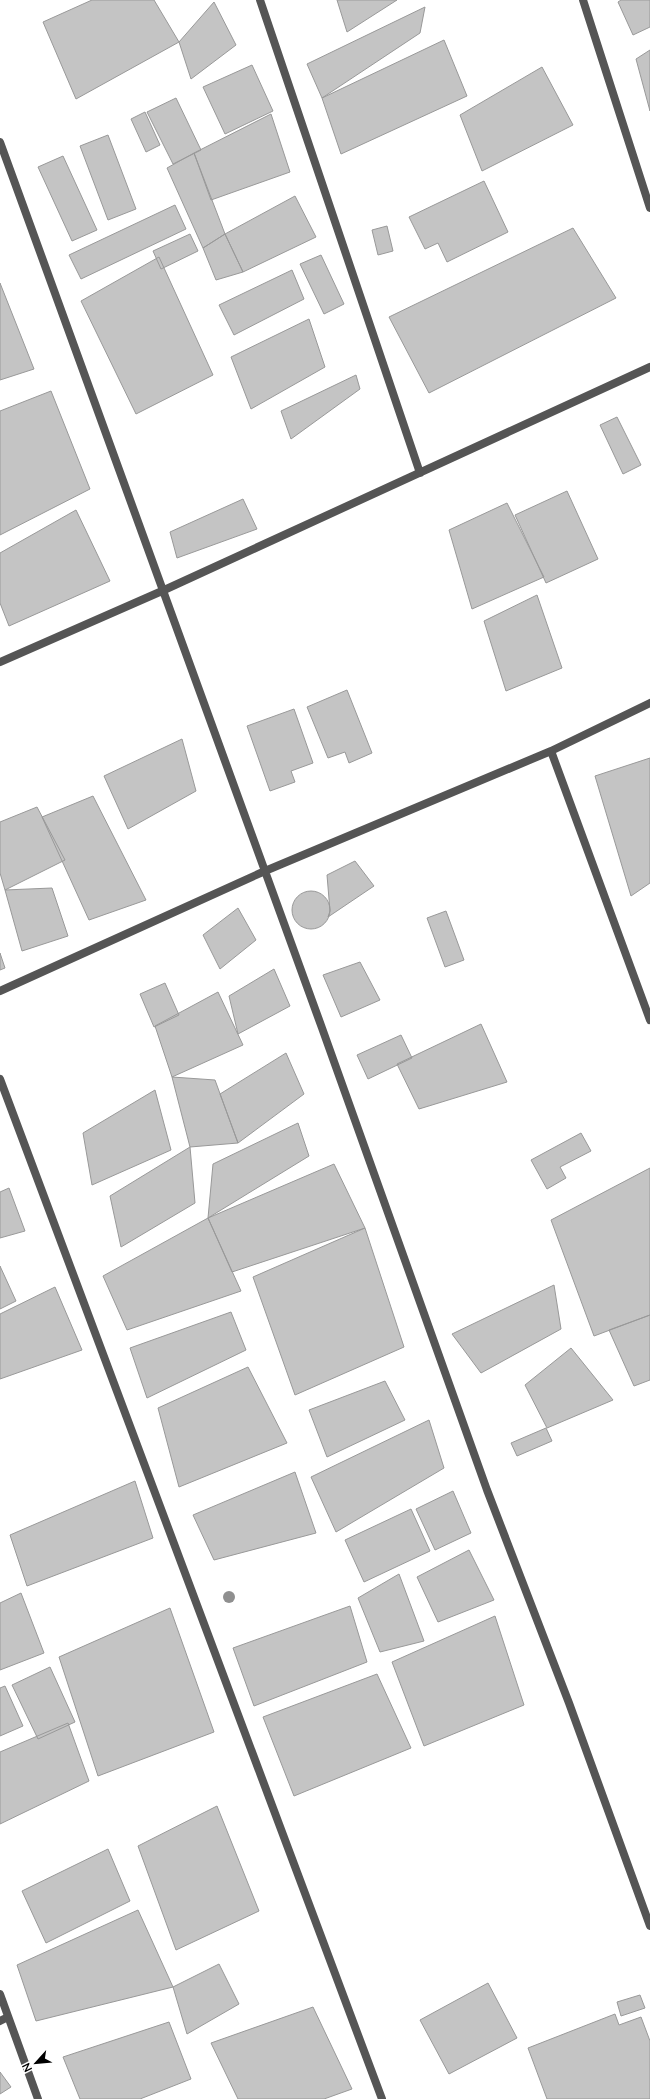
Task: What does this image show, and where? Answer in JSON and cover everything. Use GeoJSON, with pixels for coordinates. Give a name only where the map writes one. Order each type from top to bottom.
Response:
{"type":"FeatureCollection","features":[{"type":"Feature","properties":{"kind":"street"},"geometry":{"type":"LineString","coordinates":[[260,0],[420,473]]}},
{"type":"Feature","properties":{"kind":"street"},"geometry":{"type":"LineString","coordinates":[[583,0],[650,208]]}},
{"type":"Feature","properties":{"kind":"street"},"geometry":{"type":"LineString","coordinates":[[0,142],[265,871],[487,1490],[566,1696],[650,1926]]}},
{"type":"Feature","properties":{"kind":"street"},"geometry":{"type":"LineString","coordinates":[[0,662],[162,591],[650,367]]}},
{"type":"Feature","properties":{"kind":"street"},"geometry":{"type":"LineString","coordinates":[[0,991],[265,871],[551,751],[650,703]]}},
{"type":"Feature","properties":{"kind":"street"},"geometry":{"type":"LineString","coordinates":[[551,751],[650,1020]]}},
{"type":"Feature","properties":{"kind":"street"},"geometry":{"type":"LineString","coordinates":[[0,1079],[382,2099]]}},
{"type":"Feature","properties":{"kind":"street"},"geometry":{"type":"LineString","coordinates":[[0,1994],[38,2099]]}},
{"type":"Feature","properties":{"kind":"street"},"geometry":{"type":"LineString","coordinates":[[0,2021],[8,2017]]}},
{"type":"Feature","properties":{"kind":"building"},"geometry":{"type":"Polygon","coordinates":[[[92,0],[154,0],[179,42],[76,99],[43,22],[92,0]]]}},
{"type":"Feature","properties":{"kind":"building"},"geometry":{"type":"Polygon","coordinates":[[[337,0],[397,0],[347,32],[337,0]]]}},
{"type":"Feature","properties":{"kind":"building"},"geometry":{"type":"Polygon","coordinates":[[[621,0],[650,0],[650,27],[633,35],[618,2],[621,0]]]}},
{"type":"Feature","properties":{"kind":"building"},"geometry":{"type":"Polygon","coordinates":[[[214,2],[236,45],[191,79],[179,42],[214,2]]]}},
{"type":"Feature","properties":{"kind":"building"},"geometry":{"type":"Polygon","coordinates":[[[425,7],[420,33],[322,98],[307,64],[425,7]]]}},
{"type":"Feature","properties":{"kind":"building"},"geometry":{"type":"Polygon","coordinates":[[[444,40],[467,96],[341,154],[322,98],[444,40]]]}},
{"type":"Feature","properties":{"kind":"building"},"geometry":{"type":"Polygon","coordinates":[[[650,50],[650,111],[636,59],[650,50]]]}},
{"type":"Feature","properties":{"kind":"building"},"geometry":{"type":"Polygon","coordinates":[[[252,65],[273,111],[225,134],[203,87],[252,65]]]}},
{"type":"Feature","properties":{"kind":"building"},"geometry":{"type":"Polygon","coordinates":[[[542,67],[573,125],[482,171],[460,115],[542,67]]]}},
{"type":"Feature","properties":{"kind":"building"},"geometry":{"type":"Polygon","coordinates":[[[176,98],[201,150],[173,164],[147,112],[176,98]]]}},
{"type":"Feature","properties":{"kind":"building"},"geometry":{"type":"Polygon","coordinates":[[[145,112],[160,145],[146,152],[131,119],[145,112]]]}},
{"type":"Feature","properties":{"kind":"building"},"geometry":{"type":"Polygon","coordinates":[[[271,114],[290,172],[211,200],[194,153],[271,114]]]}},
{"type":"Feature","properties":{"kind":"building"},"geometry":{"type":"Polygon","coordinates":[[[108,135],[136,209],[108,220],[80,146],[108,135]]]}},
{"type":"Feature","properties":{"kind":"building"},"geometry":{"type":"Polygon","coordinates":[[[194,153],[225,234],[203,248],[167,168],[194,153]]]}},
{"type":"Feature","properties":{"kind":"building"},"geometry":{"type":"Polygon","coordinates":[[[63,156],[97,230],[72,241],[38,167],[63,156]]]}},
{"type":"Feature","properties":{"kind":"building"},"geometry":{"type":"Polygon","coordinates":[[[484,181],[508,232],[447,262],[438,243],[425,249],[409,217],[484,181]]]}},
{"type":"Feature","properties":{"kind":"building"},"geometry":{"type":"Polygon","coordinates":[[[295,196],[316,237],[243,272],[225,234],[295,196]]]}},
{"type":"Feature","properties":{"kind":"building"},"geometry":{"type":"Polygon","coordinates":[[[175,205],[186,229],[81,279],[69,255],[175,205]]]}},
{"type":"Feature","properties":{"kind":"building"},"geometry":{"type":"Polygon","coordinates":[[[387,226],[393,251],[378,255],[372,230],[387,226]]]}},
{"type":"Feature","properties":{"kind":"building"},"geometry":{"type":"Polygon","coordinates":[[[573,228],[616,298],[429,393],[389,317],[573,228]]]}},
{"type":"Feature","properties":{"kind":"building"},"geometry":{"type":"Polygon","coordinates":[[[190,234],[198,251],[161,269],[153,251],[190,234]]]}},
{"type":"Feature","properties":{"kind":"building"},"geometry":{"type":"Polygon","coordinates":[[[225,234],[243,272],[216,280],[203,248],[225,234]]]}},
{"type":"Feature","properties":{"kind":"building"},"geometry":{"type":"Polygon","coordinates":[[[321,255],[344,304],[324,314],[300,264],[321,255]]]}},
{"type":"Feature","properties":{"kind":"building"},"geometry":{"type":"Polygon","coordinates":[[[159,257],[213,375],[136,414],[81,301],[159,257]]]}},
{"type":"Feature","properties":{"kind":"building"},"geometry":{"type":"Polygon","coordinates":[[[292,270],[304,299],[234,335],[219,305],[292,270]]]}},
{"type":"Feature","properties":{"kind":"building"},"geometry":{"type":"Polygon","coordinates":[[[0,283],[34,369],[0,380],[0,283]]]}},
{"type":"Feature","properties":{"kind":"building"},"geometry":{"type":"Polygon","coordinates":[[[309,319],[325,367],[251,409],[231,357],[309,319]]]}},
{"type":"Feature","properties":{"kind":"building"},"geometry":{"type":"Polygon","coordinates":[[[356,375],[360,389],[291,439],[281,411],[356,375]]]}},
{"type":"Feature","properties":{"kind":"building"},"geometry":{"type":"Polygon","coordinates":[[[51,391],[90,489],[0,535],[0,411],[51,391]]]}},
{"type":"Feature","properties":{"kind":"building"},"geometry":{"type":"Polygon","coordinates":[[[617,417],[641,465],[623,474],[600,425],[617,417]]]}},
{"type":"Feature","properties":{"kind":"building"},"geometry":{"type":"Polygon","coordinates":[[[567,491],[598,559],[546,583],[515,515],[567,491]]]}},
{"type":"Feature","properties":{"kind":"building"},"geometry":{"type":"Polygon","coordinates":[[[243,499],[257,529],[177,558],[170,532],[243,499]]]}},
{"type":"Feature","properties":{"kind":"building"},"geometry":{"type":"Polygon","coordinates":[[[507,503],[544,577],[472,609],[449,530],[507,503]]]}},
{"type":"Feature","properties":{"kind":"building"},"geometry":{"type":"Polygon","coordinates":[[[76,510],[110,581],[9,626],[0,603],[0,553],[76,510]]]}},
{"type":"Feature","properties":{"kind":"building"},"geometry":{"type":"Polygon","coordinates":[[[537,595],[562,668],[506,691],[484,621],[537,595]]]}},
{"type":"Feature","properties":{"kind":"building"},"geometry":{"type":"Polygon","coordinates":[[[347,690],[372,753],[349,763],[345,752],[328,758],[307,707],[347,690]]]}},
{"type":"Feature","properties":{"kind":"building"},"geometry":{"type":"Polygon","coordinates":[[[294,709],[313,763],[291,771],[295,782],[270,791],[247,726],[294,709]]]}},
{"type":"Feature","properties":{"kind":"building"},"geometry":{"type":"Polygon","coordinates":[[[182,739],[196,791],[128,829],[104,776],[182,739]]]}},
{"type":"Feature","properties":{"kind":"building"},"geometry":{"type":"Polygon","coordinates":[[[650,758],[650,883],[631,896],[595,776],[650,758]]]}},
{"type":"Feature","properties":{"kind":"building"},"geometry":{"type":"Polygon","coordinates":[[[93,796],[146,900],[89,920],[42,817],[93,796]]]}},
{"type":"Feature","properties":{"kind":"building"},"geometry":{"type":"Polygon","coordinates":[[[37,807],[65,860],[5,890],[0,873],[0,822],[37,807]]]}},
{"type":"Feature","properties":{"kind":"building"},"geometry":{"type":"Polygon","coordinates":[[[355,861],[374,886],[328,917],[330,911],[327,875],[355,861]]]}},
{"type":"Feature","properties":{"kind":"building"},"geometry":{"type":"Polygon","coordinates":[[[52,888],[68,936],[22,951],[5,890],[52,888]]]}},
{"type":"Feature","properties":{"kind":"building"},"geometry":{"type":"Polygon","coordinates":[[[311,891],[321,894],[327,900],[330,910],[327,920],[321,926],[311,929],[301,926],[295,920],[292,910],[295,900],[301,894],[311,891]]]}},
{"type":"Feature","properties":{"kind":"building"},"geometry":{"type":"Polygon","coordinates":[[[238,908],[256,940],[220,969],[203,935],[238,908]]]}},
{"type":"Feature","properties":{"kind":"building"},"geometry":{"type":"Polygon","coordinates":[[[446,911],[464,960],[445,967],[427,918],[446,911]]]}},
{"type":"Feature","properties":{"kind":"building"},"geometry":{"type":"Polygon","coordinates":[[[0,953],[5,968],[0,970],[0,953]]]}},
{"type":"Feature","properties":{"kind":"building"},"geometry":{"type":"Polygon","coordinates":[[[360,962],[380,1000],[341,1017],[323,975],[360,962]]]}},
{"type":"Feature","properties":{"kind":"building"},"geometry":{"type":"Polygon","coordinates":[[[274,969],[290,1006],[238,1034],[229,996],[274,969]]]}},
{"type":"Feature","properties":{"kind":"building"},"geometry":{"type":"Polygon","coordinates":[[[165,983],[179,1015],[154,1027],[140,994],[165,983]]]}},
{"type":"Feature","properties":{"kind":"building"},"geometry":{"type":"Polygon","coordinates":[[[218,992],[243,1045],[172,1077],[155,1026],[218,992]]]}},
{"type":"Feature","properties":{"kind":"building"},"geometry":{"type":"Polygon","coordinates":[[[481,1024],[507,1082],[419,1109],[397,1064],[481,1024]]]}},
{"type":"Feature","properties":{"kind":"building"},"geometry":{"type":"Polygon","coordinates":[[[401,1035],[412,1058],[368,1079],[357,1055],[401,1035]]]}},
{"type":"Feature","properties":{"kind":"building"},"geometry":{"type":"Polygon","coordinates":[[[286,1053],[304,1094],[238,1143],[220,1094],[286,1053]]]}},
{"type":"Feature","properties":{"kind":"building"},"geometry":{"type":"Polygon","coordinates":[[[172,1077],[215,1080],[238,1143],[190,1147],[172,1077]]]}},
{"type":"Feature","properties":{"kind":"building"},"geometry":{"type":"Polygon","coordinates":[[[155,1090],[171,1150],[92,1185],[83,1133],[155,1090]]]}},
{"type":"Feature","properties":{"kind":"building"},"geometry":{"type":"Polygon","coordinates":[[[298,1123],[309,1156],[208,1218],[213,1164],[298,1123]]]}},
{"type":"Feature","properties":{"kind":"building"},"geometry":{"type":"Polygon","coordinates":[[[581,1133],[591,1151],[560,1167],[566,1178],[547,1189],[531,1160],[581,1133]]]}},
{"type":"Feature","properties":{"kind":"building"},"geometry":{"type":"Polygon","coordinates":[[[190,1147],[195,1203],[121,1247],[110,1196],[190,1147]]]}},
{"type":"Feature","properties":{"kind":"building"},"geometry":{"type":"Polygon","coordinates":[[[334,1164],[365,1228],[232,1272],[208,1218],[334,1164]]]}},
{"type":"Feature","properties":{"kind":"building"},"geometry":{"type":"Polygon","coordinates":[[[650,1168],[650,1315],[594,1336],[551,1220],[650,1168]]]}},
{"type":"Feature","properties":{"kind":"building"},"geometry":{"type":"Polygon","coordinates":[[[9,1188],[25,1231],[0,1238],[0,1192],[9,1188]]]}},
{"type":"Feature","properties":{"kind":"building"},"geometry":{"type":"Polygon","coordinates":[[[208,1218],[241,1291],[127,1330],[103,1276],[208,1218]]]}},
{"type":"Feature","properties":{"kind":"building"},"geometry":{"type":"Polygon","coordinates":[[[365,1228],[404,1347],[295,1395],[253,1277],[365,1228]]]}},
{"type":"Feature","properties":{"kind":"building"},"geometry":{"type":"Polygon","coordinates":[[[0,1266],[16,1301],[0,1309],[0,1266]]]}},
{"type":"Feature","properties":{"kind":"building"},"geometry":{"type":"Polygon","coordinates":[[[554,1285],[561,1329],[481,1373],[452,1334],[554,1285]]]}},
{"type":"Feature","properties":{"kind":"building"},"geometry":{"type":"Polygon","coordinates":[[[55,1287],[82,1350],[0,1379],[0,1314],[55,1287]]]}},
{"type":"Feature","properties":{"kind":"building"},"geometry":{"type":"Polygon","coordinates":[[[231,1312],[246,1350],[147,1398],[130,1348],[231,1312]]]}},
{"type":"Feature","properties":{"kind":"building"},"geometry":{"type":"Polygon","coordinates":[[[650,1315],[650,1380],[634,1386],[609,1330],[650,1315]]]}},
{"type":"Feature","properties":{"kind":"building"},"geometry":{"type":"Polygon","coordinates":[[[571,1348],[613,1400],[547,1428],[525,1385],[571,1348]]]}},
{"type":"Feature","properties":{"kind":"building"},"geometry":{"type":"Polygon","coordinates":[[[248,1367],[287,1443],[179,1487],[158,1408],[248,1367]]]}},
{"type":"Feature","properties":{"kind":"building"},"geometry":{"type":"Polygon","coordinates":[[[385,1381],[405,1420],[327,1457],[309,1410],[385,1381]]]}},
{"type":"Feature","properties":{"kind":"building"},"geometry":{"type":"Polygon","coordinates":[[[429,1420],[444,1468],[336,1532],[311,1477],[429,1420]]]}},
{"type":"Feature","properties":{"kind":"building"},"geometry":{"type":"Polygon","coordinates":[[[546,1428],[552,1441],[517,1456],[511,1443],[546,1428]]]}},
{"type":"Feature","properties":{"kind":"building"},"geometry":{"type":"Polygon","coordinates":[[[295,1472],[316,1533],[214,1560],[193,1515],[295,1472]]]}},
{"type":"Feature","properties":{"kind":"building"},"geometry":{"type":"Polygon","coordinates":[[[135,1481],[153,1538],[27,1586],[10,1535],[135,1481]]]}},
{"type":"Feature","properties":{"kind":"building"},"geometry":{"type":"Polygon","coordinates":[[[453,1491],[471,1533],[435,1550],[416,1509],[453,1491]]]}},
{"type":"Feature","properties":{"kind":"building"},"geometry":{"type":"Polygon","coordinates":[[[411,1509],[430,1551],[364,1582],[345,1540],[411,1509]]]}},
{"type":"Feature","properties":{"kind":"building"},"geometry":{"type":"Polygon","coordinates":[[[469,1550],[494,1600],[438,1622],[417,1577],[469,1550]]]}},
{"type":"Feature","properties":{"kind":"building"},"geometry":{"type":"Polygon","coordinates":[[[399,1574],[424,1641],[380,1652],[358,1598],[399,1574]]]}},
{"type":"Feature","properties":{"kind":"building"},"geometry":{"type":"Polygon","coordinates":[[[21,1593],[44,1653],[0,1670],[0,1603],[21,1593]]]}},
{"type":"Feature","properties":{"kind":"building"},"geometry":{"type":"Polygon","coordinates":[[[350,1606],[367,1662],[254,1706],[233,1648],[350,1606]]]}},
{"type":"Feature","properties":{"kind":"building"},"geometry":{"type":"Polygon","coordinates":[[[170,1608],[214,1732],[98,1776],[59,1657],[170,1608]]]}},
{"type":"Feature","properties":{"kind":"building"},"geometry":{"type":"Polygon","coordinates":[[[495,1616],[524,1705],[424,1746],[392,1662],[495,1616]]]}},
{"type":"Feature","properties":{"kind":"building"},"geometry":{"type":"Polygon","coordinates":[[[50,1667],[75,1722],[38,1739],[12,1685],[50,1667]]]}},
{"type":"Feature","properties":{"kind":"building"},"geometry":{"type":"Polygon","coordinates":[[[377,1674],[411,1748],[294,1796],[263,1717],[377,1674]]]}},
{"type":"Feature","properties":{"kind":"building"},"geometry":{"type":"Polygon","coordinates":[[[5,1686],[23,1726],[0,1736],[0,1688],[5,1686]]]}},
{"type":"Feature","properties":{"kind":"building"},"geometry":{"type":"Polygon","coordinates":[[[68,1723],[89,1781],[0,1824],[0,1752],[68,1723]]]}},
{"type":"Feature","properties":{"kind":"building"},"geometry":{"type":"Polygon","coordinates":[[[217,1806],[259,1911],[176,1950],[138,1846],[217,1806]]]}},
{"type":"Feature","properties":{"kind":"building"},"geometry":{"type":"Polygon","coordinates":[[[108,1849],[130,1901],[46,1943],[22,1891],[108,1849]]]}},
{"type":"Feature","properties":{"kind":"building"},"geometry":{"type":"Polygon","coordinates":[[[138,1910],[173,1987],[36,2021],[17,1965],[138,1910]]]}},
{"type":"Feature","properties":{"kind":"building"},"geometry":{"type":"Polygon","coordinates":[[[219,1964],[239,2004],[187,2034],[173,1987],[219,1964]]]}},
{"type":"Feature","properties":{"kind":"building"},"geometry":{"type":"Polygon","coordinates":[[[488,1983],[517,2038],[449,2074],[420,2020],[488,1983]]]}},
{"type":"Feature","properties":{"kind":"building"},"geometry":{"type":"Polygon","coordinates":[[[640,1995],[645,2008],[621,2016],[617,2002],[640,1995]]]}},
{"type":"Feature","properties":{"kind":"building"},"geometry":{"type":"Polygon","coordinates":[[[313,2007],[352,2089],[324,2099],[238,2099],[211,2043],[313,2007]]]}},
{"type":"Feature","properties":{"kind":"building"},"geometry":{"type":"Polygon","coordinates":[[[615,2014],[619,2025],[641,2017],[650,2041],[650,2099],[547,2099],[528,2048],[615,2014]]]}},
{"type":"Feature","properties":{"kind":"building"},"geometry":{"type":"Polygon","coordinates":[[[169,2022],[191,2079],[140,2099],[80,2099],[63,2057],[169,2022]]]}},
{"type":"Feature","properties":{"kind":"building"},"geometry":{"type":"Polygon","coordinates":[[[0,2072],[11,2087],[0,2094],[0,2072]]]}}]}
